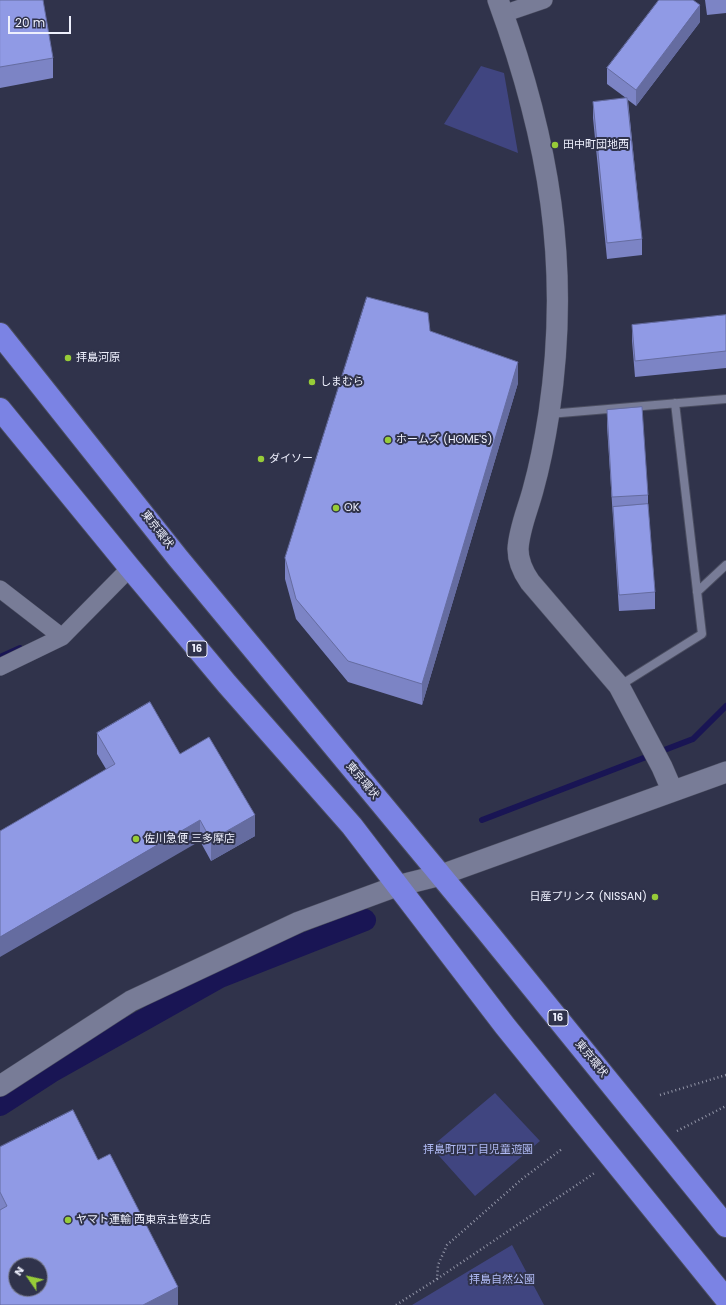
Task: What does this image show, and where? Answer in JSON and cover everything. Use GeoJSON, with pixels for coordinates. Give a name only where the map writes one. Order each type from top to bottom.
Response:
{"type":"FeatureCollection","features":[{"type":"Feature","properties":{"kind":"highway","name":"東京環状"},"geometry":{"type":"LineString","coordinates":[[0,334],[178,558],[441,875],[726,1226]]}},
{"type":"Feature","properties":{"kind":"highway","name":"16"},"geometry":{"type":"LineString","coordinates":[[0,409],[227,684],[352,826],[500,1019],[633,1186],[726,1299]]}},
{"type":"Feature","properties":{"kind":"street"},"geometry":{"type":"LineString","coordinates":[[544,0],[501,7],[530,95],[539,132],[553,211],[557,264],[558,315],[555,363],[549,414],[536,481],[519,539],[520,562],[530,582],[619,686],[662,767],[672,790]]}},
{"type":"Feature","properties":{"kind":"street"},"geometry":{"type":"LineString","coordinates":[[0,667],[62,636],[130,568]]}},
{"type":"Feature","properties":{"kind":"street"},"geometry":{"type":"LineString","coordinates":[[0,589],[62,636]]}},
{"type":"Feature","properties":{"kind":"street"},"geometry":{"type":"LineString","coordinates":[[0,1086],[132,1001],[298,922],[397,886],[441,875],[672,790],[726,772]]}},
{"type":"Feature","properties":{"kind":"lane"},"geometry":{"type":"LineString","coordinates":[[549,414],[726,400]]}},
{"type":"Feature","properties":{"kind":"lane"},"geometry":{"type":"LineString","coordinates":[[619,686],[702,634],[675,403]]}},
{"type":"Feature","properties":{"kind":"lane"},"geometry":{"type":"LineString","coordinates":[[697,592],[726,565]]}},
{"type":"Feature","properties":{"kind":"path"},"geometry":{"type":"LineString","coordinates":[[660,1095],[726,1075]]}},
{"type":"Feature","properties":{"kind":"path"},"geometry":{"type":"LineString","coordinates":[[658,1143],[688,1125],[726,1106]]}},
{"type":"Feature","properties":{"kind":"path"},"geometry":{"type":"LineString","coordinates":[[437,1279],[438,1265],[447,1245],[522,1179],[562,1149]]}},
{"type":"Feature","properties":{"kind":"path"},"geometry":{"type":"LineString","coordinates":[[396,1305],[614,1161]]}},
{"type":"Feature","properties":{"kind":"green space"},"geometry":{"type":"Polygon","coordinates":[[[481,66],[504,73],[518,153],[444,124],[481,66]]]}},
{"type":"Feature","properties":{"kind":"green space","name":"拝島町四丁目児童遊園"},"geometry":{"type":"Polygon","coordinates":[[[495,1093],[540,1141],[475,1196],[431,1147],[495,1093]]]}},
{"type":"Feature","properties":{"kind":"green space","name":"拝島自然公園"},"geometry":{"type":"Polygon","coordinates":[[[512,1245],[544,1305],[412,1305],[512,1245]]]}},
{"type":"Feature","properties":{"kind":"building"},"geometry":{"type":"Polygon","coordinates":[[[0,0],[43,0],[53,58],[0,67],[0,0]]]}},
{"type":"Feature","properties":{"kind":"building"},"geometry":{"type":"Polygon","coordinates":[[[659,0],[693,0],[700,5],[636,90],[607,68],[659,0]]]}},
{"type":"Feature","properties":{"kind":"building"},"geometry":{"type":"Polygon","coordinates":[[[627,98],[642,239],[607,243],[593,102],[627,98]]]}},
{"type":"Feature","properties":{"kind":"building"},"geometry":{"type":"Polygon","coordinates":[[[367,297],[428,313],[430,331],[518,362],[422,684],[348,661],[296,599],[285,558],[367,297]]]}},
{"type":"Feature","properties":{"kind":"building"},"geometry":{"type":"Polygon","coordinates":[[[726,315],[726,351],[635,361],[632,325],[726,315]]]}},
{"type":"Feature","properties":{"kind":"building"},"geometry":{"type":"Polygon","coordinates":[[[642,407],[648,495],[612,497],[607,410],[642,407]]]}},
{"type":"Feature","properties":{"kind":"building"},"geometry":{"type":"Polygon","coordinates":[[[648,504],[655,592],[619,595],[613,507],[648,504]]]}},
{"type":"Feature","properties":{"kind":"building","name":"佐川急便 三多摩店"},"geometry":{"type":"Polygon","coordinates":[[[150,702],[180,754],[209,737],[255,815],[211,840],[200,820],[0,937],[0,831],[115,764],[97,733],[150,702]]]}},
{"type":"Feature","properties":{"kind":"building","name":"ヤマト運輸 西東京主管支店"},"geometry":{"type":"Polygon","coordinates":[[[73,1110],[98,1160],[110,1154],[178,1287],[143,1305],[0,1305],[0,1210],[7,1206],[0,1192],[0,1147],[73,1110]]]}},
{"type":"Feature","properties":{"kind":"waterway"},"geometry":{"type":"LineString","coordinates":[[0,657],[20,648]]}},
{"type":"Feature","properties":{"kind":"waterway"},"geometry":{"type":"LineString","coordinates":[[482,820],[693,739],[726,706]]}},
{"type":"Feature","properties":{"kind":"waterway"},"geometry":{"type":"LineString","coordinates":[[0,1105],[51,1072],[220,977],[365,920]]}},
{"type":"Feature","properties":{"kind":"place","name":"田中町団地西"},"geometry":{"type":"Point","coordinates":[555,145]}},
{"type":"Feature","properties":{"kind":"place","name":"拝島河原"},"geometry":{"type":"Point","coordinates":[68,358]}},
{"type":"Feature","properties":{"kind":"place","name":"しまむら"},"geometry":{"type":"Point","coordinates":[312,382]}},
{"type":"Feature","properties":{"kind":"place","name":"ホームズ (HOME'S)"},"geometry":{"type":"Point","coordinates":[388,440]}},
{"type":"Feature","properties":{"kind":"place","name":"ダイソー"},"geometry":{"type":"Point","coordinates":[261,459]}},
{"type":"Feature","properties":{"kind":"place","name":"OK"},"geometry":{"type":"Point","coordinates":[336,508]}},
{"type":"Feature","properties":{"kind":"place","name":"佐川急便 三多摩店"},"geometry":{"type":"Point","coordinates":[136,839]}},
{"type":"Feature","properties":{"kind":"place","name":"日産プリンス (NISSAN)"},"geometry":{"type":"Point","coordinates":[655,897]}},
{"type":"Feature","properties":{"kind":"place","name":"ヤマト運輸 西東京主管支店"},"geometry":{"type":"Point","coordinates":[68,1220]}}]}
